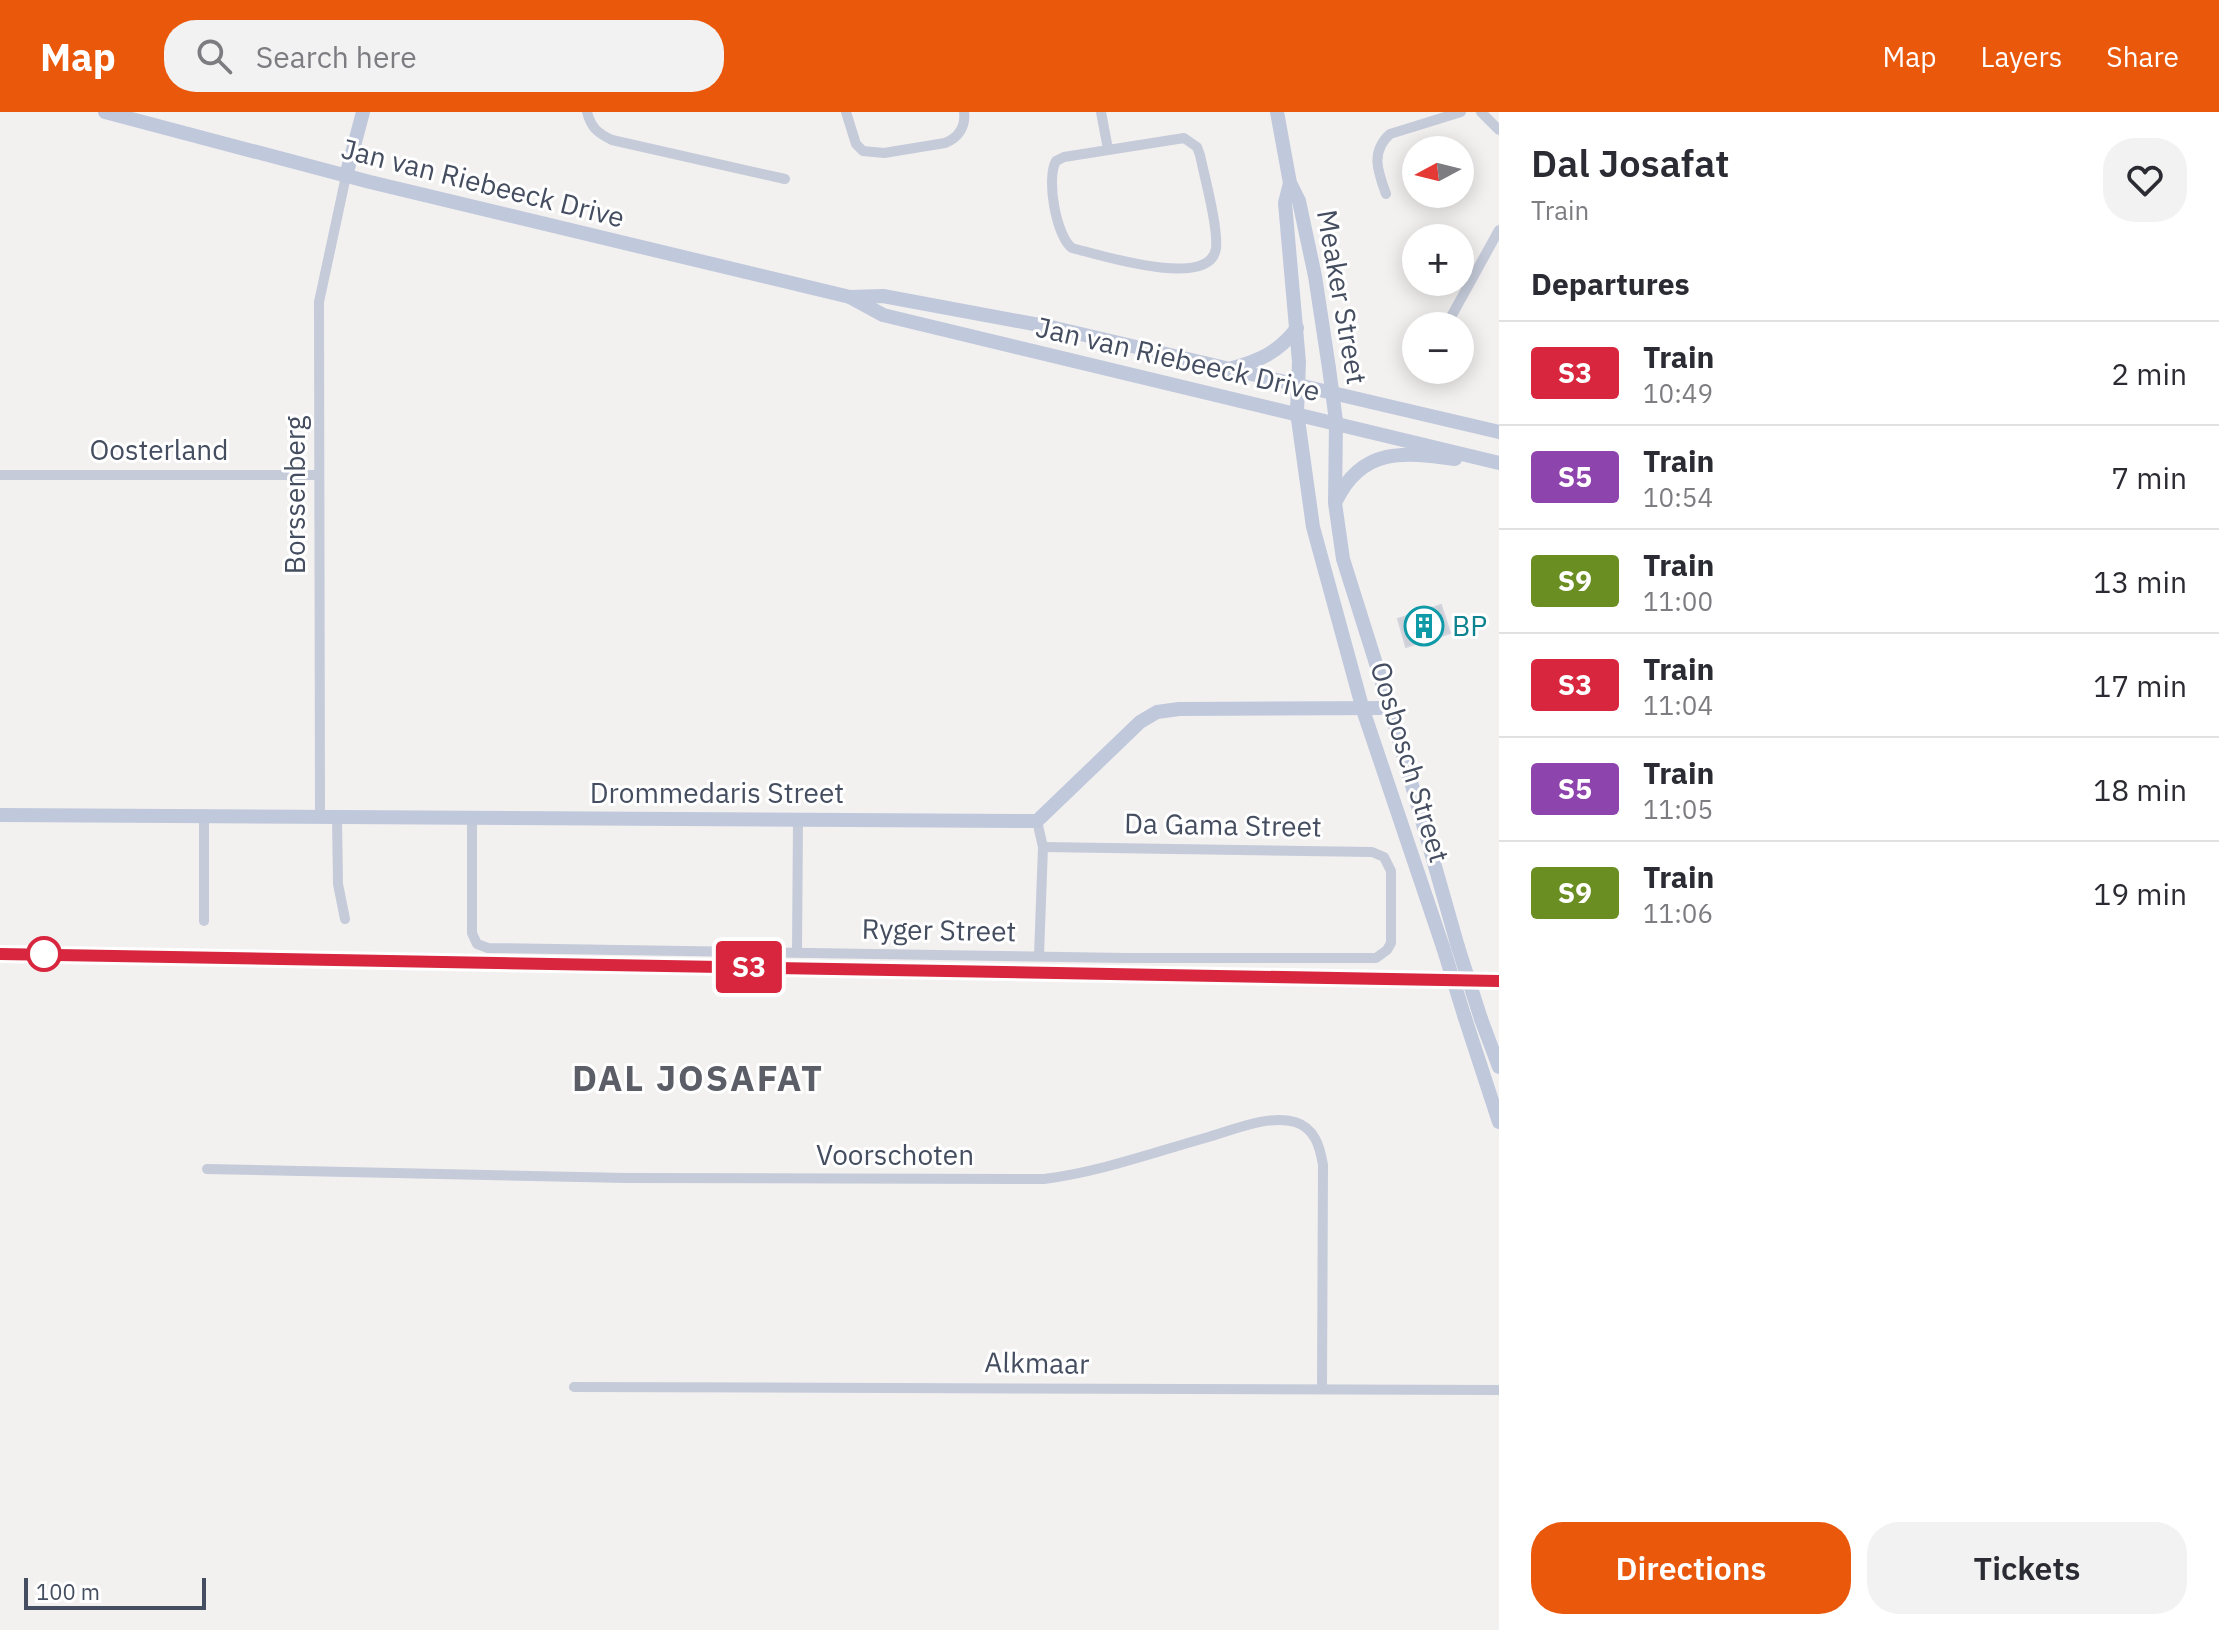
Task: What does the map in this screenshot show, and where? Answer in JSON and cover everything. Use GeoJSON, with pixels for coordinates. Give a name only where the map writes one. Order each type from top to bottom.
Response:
{"type":"FeatureCollection","features":[{"type":"Feature","properties":{"kind":"main road","name":"Jan van Riebeeck Drive"},"geometry":{"type":"LineString","coordinates":[[105,112],[346,176],[850,297],[883,315],[1275,410],[1336,421],[1499,464]]}},
{"type":"Feature","properties":{"kind":"main road"},"geometry":{"type":"LineString","coordinates":[[346,176],[363,112]]}},
{"type":"Feature","properties":{"kind":"main road","name":"Meaker Street"},"geometry":{"type":"LineString","coordinates":[[1277,112],[1290,183],[1299,201],[1309,246],[1336,421]]}},
{"type":"Feature","properties":{"kind":"main road","name":"Meaker Street"},"geometry":{"type":"LineString","coordinates":[[1290,183],[1285,203],[1297,328],[1297,412]]}},
{"type":"Feature","properties":{"kind":"main road","name":"Jan van Riebeeck Drive"},"geometry":{"type":"LineString","coordinates":[[850,297],[883,296],[1055,328],[1499,432]]}},
{"type":"Feature","properties":{"kind":"main road"},"geometry":{"type":"LineString","coordinates":[[1229,370],[1263,360],[1283,346],[1297,328]]}},
{"type":"Feature","properties":{"kind":"main road","name":"Oosbosch Street"},"geometry":{"type":"LineString","coordinates":[[1297,412],[1304,476],[1322,565],[1363,710],[1450,947],[1499,1067]]}},
{"type":"Feature","properties":{"kind":"main road","name":"Oosbosch Street"},"geometry":{"type":"LineString","coordinates":[[1336,421],[1335,503],[1343,559],[1390,708],[1464,1015],[1499,1122]]}},
{"type":"Feature","properties":{"kind":"main road"},"geometry":{"type":"LineString","coordinates":[[1335,503],[1357,468],[1381,457],[1436,457],[1499,464]]}},
{"type":"Feature","properties":{"kind":"main road"},"geometry":{"type":"LineString","coordinates":[[1037,821],[1140,722],[1157,712],[1179,709],[1390,708]]}},
{"type":"Feature","properties":{"kind":"main road","name":"Drommedaris Street"},"geometry":{"type":"LineString","coordinates":[[0,815],[1037,821]]}},
{"type":"Feature","properties":{"kind":"street"},"geometry":{"type":"LineString","coordinates":[[587,112],[590,124],[599,134],[612,140],[785,179]]}},
{"type":"Feature","properties":{"kind":"street"},"geometry":{"type":"LineString","coordinates":[[846,112],[856,144],[871,153],[955,139],[961,131],[964,112]]}},
{"type":"Feature","properties":{"kind":"street"},"geometry":{"type":"LineString","coordinates":[[1101,112],[1108,149]]}},
{"type":"Feature","properties":{"kind":"street"},"geometry":{"type":"LineString","coordinates":[[1386,194],[1377,162],[1382,141],[1390,134],[1461,112]]}},
{"type":"Feature","properties":{"kind":"street"},"geometry":{"type":"LineString","coordinates":[[1481,112],[1499,130]]}},
{"type":"Feature","properties":{"kind":"street"},"geometry":{"type":"LineString","coordinates":[[1184,138],[1197,147],[1217,245],[1210,261],[1201,265],[1162,268],[1072,248],[1065,243],[1058,225],[1052,168],[1064,157],[1108,149],[1184,138]]}},
{"type":"Feature","properties":{"kind":"street","name":"Borssenberg"},"geometry":{"type":"LineString","coordinates":[[320,817],[319,302],[346,176]]}},
{"type":"Feature","properties":{"kind":"street"},"geometry":{"type":"LineString","coordinates":[[1454,312],[1499,230]]}},
{"type":"Feature","properties":{"kind":"street","name":"Oosterland"},"geometry":{"type":"LineString","coordinates":[[0,475],[317,475]]}},
{"type":"Feature","properties":{"kind":"street"},"geometry":{"type":"LineString","coordinates":[[204,817],[204,921]]}},
{"type":"Feature","properties":{"kind":"street"},"geometry":{"type":"LineString","coordinates":[[337,817],[338,884],[345,919]]}},
{"type":"Feature","properties":{"kind":"street","name":"Ryger Street"},"geometry":{"type":"LineString","coordinates":[[472,818],[472,933],[477,944],[488,948],[1376,958],[1387,950]]}},
{"type":"Feature","properties":{"kind":"street"},"geometry":{"type":"LineString","coordinates":[[797,952],[798,819]]}},
{"type":"Feature","properties":{"kind":"street"},"geometry":{"type":"LineString","coordinates":[[1037,821],[1043,847],[1039,955]]}},
{"type":"Feature","properties":{"kind":"street","name":"Da Gama Street"},"geometry":{"type":"LineString","coordinates":[[1043,847],[1372,852],[1384,857],[1391,871],[1391,943],[1387,950]]}},
{"type":"Feature","properties":{"kind":"street","name":"Voorschoten"},"geometry":{"type":"LineString","coordinates":[[207,1169],[626,1178],[1044,1179],[1093,1170],[1261,1123],[1293,1121],[1305,1126],[1315,1137],[1323,1165],[1322,1389]]}},
{"type":"Feature","properties":{"kind":"street","name":"Alkmaar"},"geometry":{"type":"LineString","coordinates":[[574,1387],[1499,1390]]}},
{"type":"Feature","properties":{"kind":"building","name":"BP"},"geometry":{"type":"Polygon","coordinates":[[[1441,605],[1450,633],[1406,647],[1398,619],[1441,605]]]}},
{"type":"Feature","properties":{"kind":"railway"},"geometry":{"type":"LineString","coordinates":[[0,954],[1499,981]]}},
{"type":"Feature","properties":{"kind":"train","name":"S3"},"geometry":{"type":"LineString","coordinates":[[0,954],[1499,981]]}},
{"type":"Feature","properties":{"kind":"place","name":"BP"},"geometry":{"type":"Point","coordinates":[1424,626]}},
{"type":"Feature","properties":{"kind":"district","name":"DAL JOSAFAT"},"geometry":{"type":"Point","coordinates":[698,1078]}}]}
